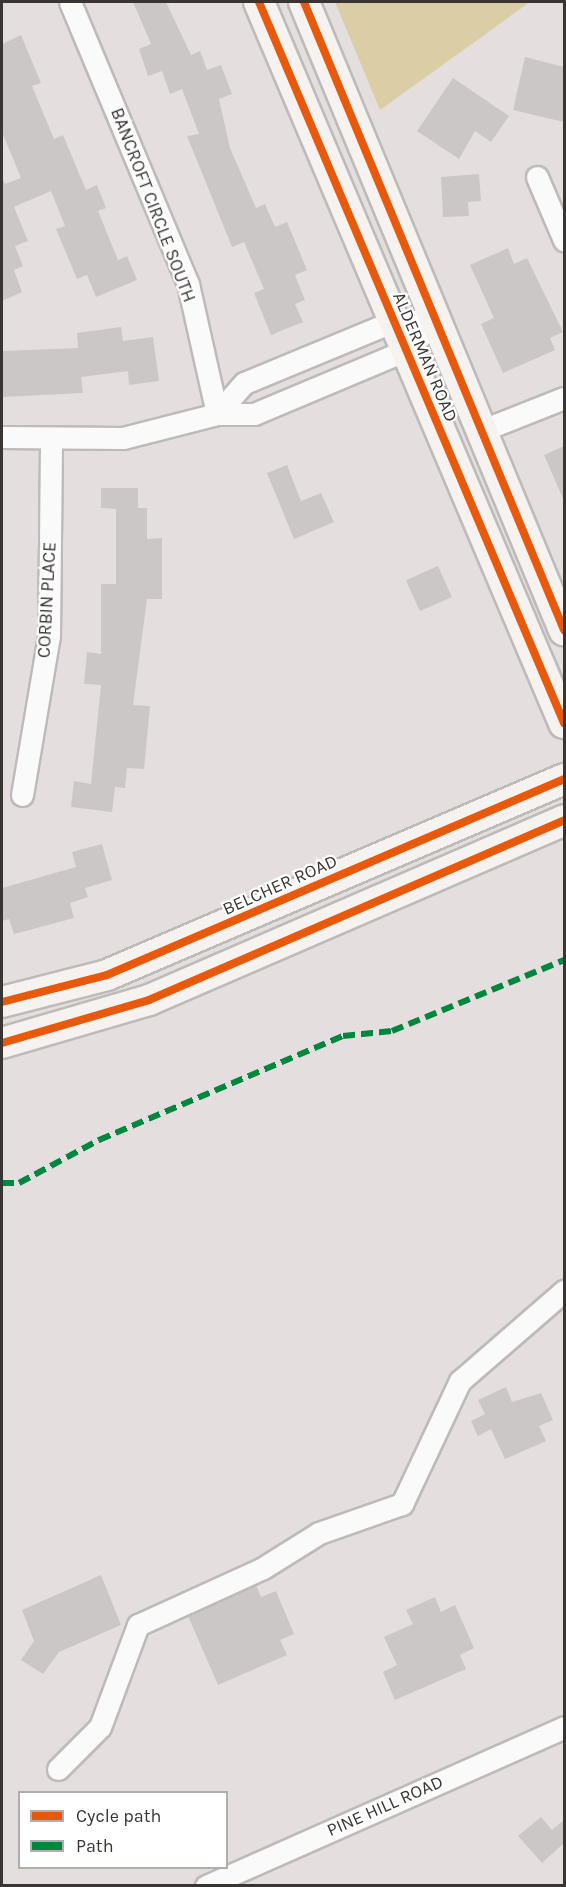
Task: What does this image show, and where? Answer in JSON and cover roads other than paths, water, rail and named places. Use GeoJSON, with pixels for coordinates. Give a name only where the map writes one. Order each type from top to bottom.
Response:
{"type":"FeatureCollection","features":[{"type":"Feature","properties":{"kind":"main road","name":"ALDERMAN ROAD"},"geometry":{"type":"LineString","coordinates":[[259,2],[564,723]]}},
{"type":"Feature","properties":{"kind":"main road","name":"ALDERMAN ROAD"},"geometry":{"type":"LineString","coordinates":[[304,2],[564,630]]}},
{"type":"Feature","properties":{"kind":"main road","name":"BELCHER ROAD"},"geometry":{"type":"LineString","coordinates":[[2,1002],[107,975],[564,778]]}},
{"type":"Feature","properties":{"kind":"main road"},"geometry":{"type":"LineString","coordinates":[[2,1043],[149,1000],[564,820]]}},
{"type":"Feature","properties":{"kind":"street","name":"BANCROFT CIRCLE SOUTH"},"geometry":{"type":"LineString","coordinates":[[70,2],[188,284],[217,414]]}},
{"type":"Feature","properties":{"kind":"street"},"geometry":{"type":"LineString","coordinates":[[537,177],[564,240]]}},
{"type":"Feature","properties":{"kind":"street"},"geometry":{"type":"LineString","coordinates":[[217,414],[244,383],[394,321],[437,320]]}},
{"type":"Feature","properties":{"kind":"street"},"geometry":{"type":"LineString","coordinates":[[2,437],[123,438],[217,414],[254,414],[406,350],[437,320]]}},
{"type":"Feature","properties":{"kind":"street"},"geometry":{"type":"LineString","coordinates":[[483,430],[564,398]]}},
{"type":"Feature","properties":{"kind":"street","name":"CORBIN PLACE"},"geometry":{"type":"LineString","coordinates":[[22,795],[49,636],[51,438]]}},
{"type":"Feature","properties":{"kind":"street"},"geometry":{"type":"LineString","coordinates":[[58,1769],[100,1727],[138,1625],[263,1568],[319,1533],[402,1504],[460,1381],[564,1291]]}},
{"type":"Feature","properties":{"kind":"street","name":"PINE HILL ROAD"},"geometry":{"type":"LineString","coordinates":[[206,1886],[564,1727]]}}]}
